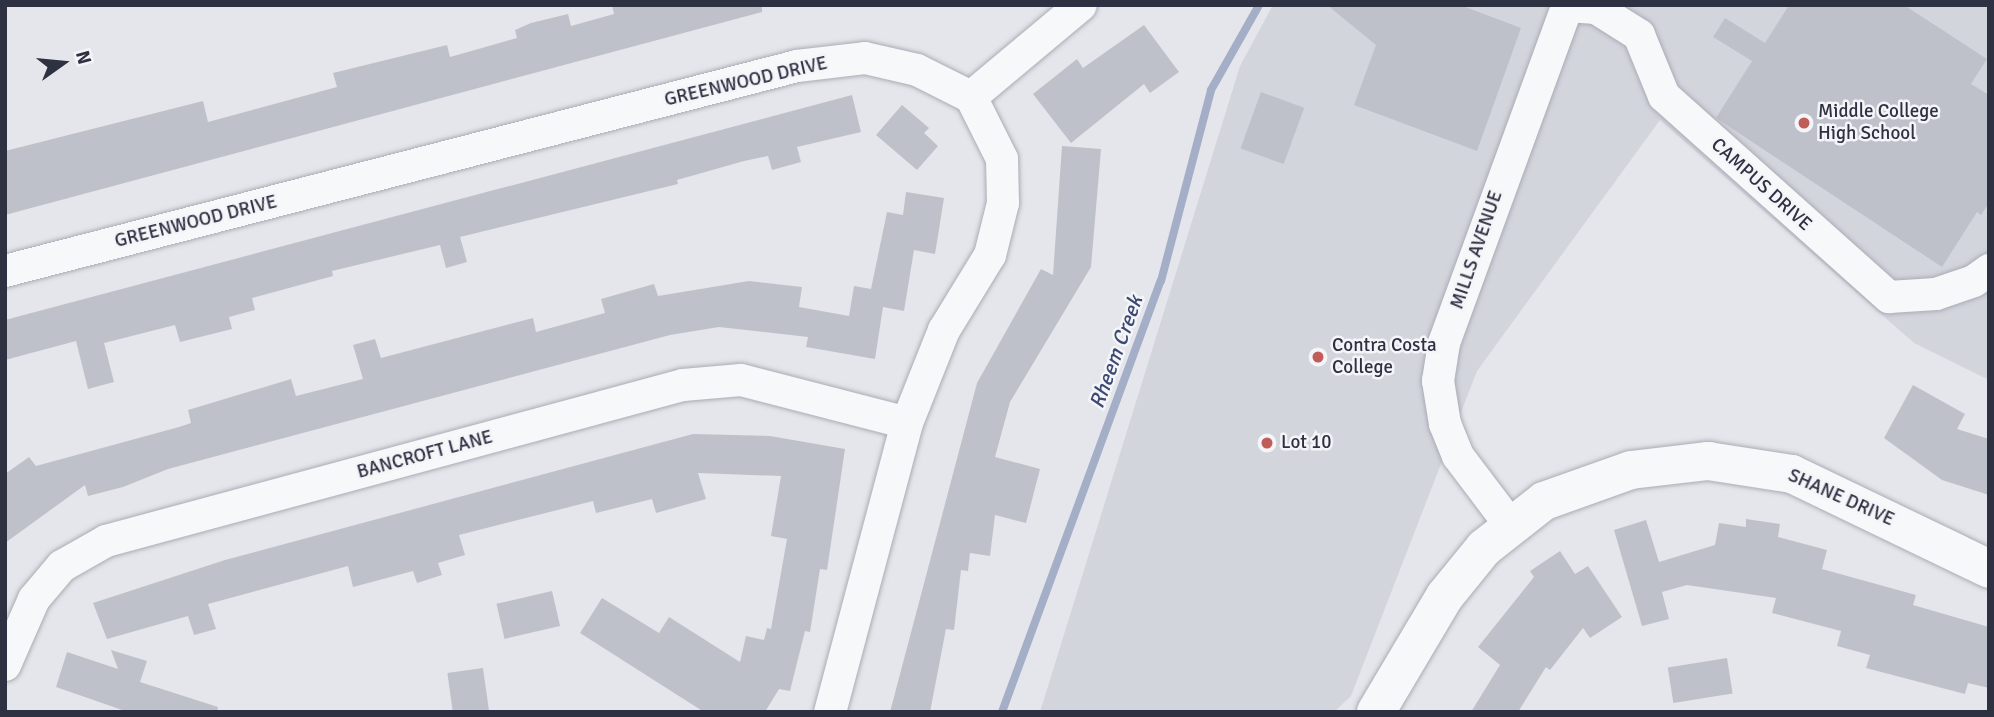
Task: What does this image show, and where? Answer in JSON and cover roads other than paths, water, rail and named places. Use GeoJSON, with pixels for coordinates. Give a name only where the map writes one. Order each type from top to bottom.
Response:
{"type":"FeatureCollection","features":[{"type":"Feature","properties":{"kind":"street"},"geometry":{"type":"LineString","coordinates":[[830,712],[907,423],[944,330],[990,255],[1003,203],[1002,159],[971,97],[1081,5]]}},
{"type":"Feature","properties":{"kind":"street","name":"CAMPUS DRIVE"},"geometry":{"type":"LineString","coordinates":[[1567,6],[1596,8],[1639,35],[1664,96],[1889,297],[1936,294],[1974,281],[1989,270]]}},
{"type":"Feature","properties":{"kind":"street","name":"MILLS AVENUE"},"geometry":{"type":"LineString","coordinates":[[1511,526],[1458,456],[1445,424],[1438,381],[1449,330],[1567,6]]}},
{"type":"Feature","properties":{"kind":"street","name":"GREENWOOD DRIVE"},"geometry":{"type":"LineString","coordinates":[[5,271],[797,66],[865,58],[916,70],[971,97]]}},
{"type":"Feature","properties":{"kind":"street","name":"BANCROFT LANE"},"geometry":{"type":"LineString","coordinates":[[5,665],[34,600],[62,566],[106,541],[683,385],[741,380],[907,423]]}},
{"type":"Feature","properties":{"kind":"street","name":"SHANE DRIVE"},"geometry":{"type":"LineString","coordinates":[[1376,712],[1445,596],[1511,526],[1544,501],[1601,477],[1663,464],[1749,464],[1823,486],[1989,569]]}},
{"type":"Feature","properties":{"kind":"waterway","name":"Rheem Creek"},"geometry":{"type":"LineString","coordinates":[[1002,712],[1161,281],[1211,90],[1259,5]]}},
{"type":"Feature","properties":{"kind":"place","name":"Middle College High School"},"geometry":{"type":"Point","coordinates":[1804,123]}},
{"type":"Feature","properties":{"kind":"place","name":"Contra Costa College"},"geometry":{"type":"Point","coordinates":[1318,357]}},
{"type":"Feature","properties":{"kind":"place","name":"Lot 10"},"geometry":{"type":"Point","coordinates":[1267,443]}}]}
